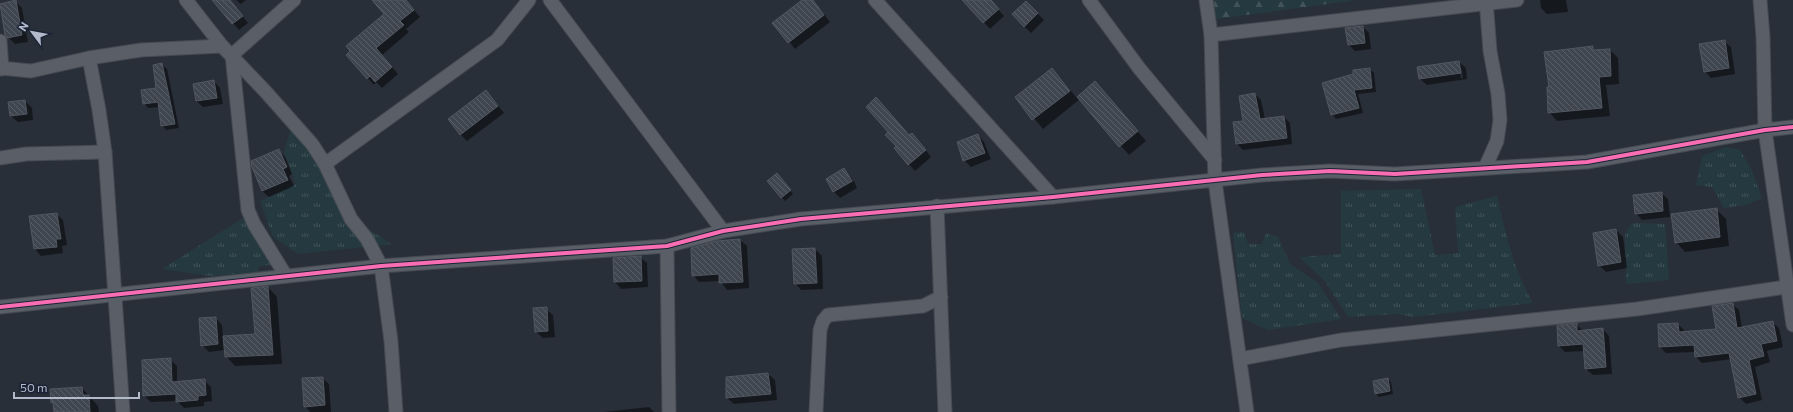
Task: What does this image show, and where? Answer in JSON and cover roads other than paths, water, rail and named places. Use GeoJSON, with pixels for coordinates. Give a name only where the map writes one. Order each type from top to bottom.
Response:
{"type":"FeatureCollection","features":[{"type":"Feature","properties":{"kind":"street"},"geometry":{"type":"LineString","coordinates":[[186,0],[222,46],[232,55],[312,144],[325,164],[351,219],[367,239],[381,266],[391,341],[396,412]]}},
{"type":"Feature","properties":{"kind":"street"},"geometry":{"type":"LineString","coordinates":[[232,55],[294,0]]}},
{"type":"Feature","properties":{"kind":"street"},"geometry":{"type":"LineString","coordinates":[[325,164],[497,40],[529,0]]}},
{"type":"Feature","properties":{"kind":"street"},"geometry":{"type":"LineString","coordinates":[[550,0],[722,231]]}},
{"type":"Feature","properties":{"kind":"street"},"geometry":{"type":"LineString","coordinates":[[875,0],[1053,197]]}},
{"type":"Feature","properties":{"kind":"street"},"geometry":{"type":"LineString","coordinates":[[1089,0],[1139,68],[1215,160]]}},
{"type":"Feature","properties":{"kind":"street"},"geometry":{"type":"LineString","coordinates":[[1206,0],[1211,35],[1215,181],[1247,412]]}},
{"type":"Feature","properties":{"kind":"street"},"geometry":{"type":"LineString","coordinates":[[1211,35],[1486,2],[1517,0]]}},
{"type":"Feature","properties":{"kind":"street"},"geometry":{"type":"LineString","coordinates":[[1760,0],[1763,37],[1765,130],[1791,286],[1793,325]]}},
{"type":"Feature","properties":{"kind":"street"},"geometry":{"type":"LineString","coordinates":[[1485,168],[1497,140],[1500,120],[1498,94],[1490,51],[1486,2]]}},
{"type":"Feature","properties":{"kind":"street"},"geometry":{"type":"LineString","coordinates":[[0,41],[1,69],[31,71],[89,58],[141,50],[222,46]]}},
{"type":"Feature","properties":{"kind":"street"},"geometry":{"type":"LineString","coordinates":[[232,55],[248,210],[254,224],[286,276]]}},
{"type":"Feature","properties":{"kind":"street"},"geometry":{"type":"LineString","coordinates":[[89,58],[105,152],[116,295],[122,412]]}},
{"type":"Feature","properties":{"kind":"street"},"geometry":{"type":"LineString","coordinates":[[0,307],[381,266],[667,246],[722,231],[801,219],[1053,197],[1295,172],[1395,174],[1587,162],[1765,130],[1793,127]]}},
{"type":"Feature","properties":{"kind":"street"},"geometry":{"type":"LineString","coordinates":[[0,158],[26,154],[105,152]]}},
{"type":"Feature","properties":{"kind":"street"},"geometry":{"type":"LineString","coordinates":[[937,206],[946,412]]}},
{"type":"Feature","properties":{"kind":"street"},"geometry":{"type":"LineString","coordinates":[[667,246],[669,412]]}},
{"type":"Feature","properties":{"kind":"street"},"geometry":{"type":"LineString","coordinates":[[1240,359],[1341,340],[1637,309],[1791,286]]}},
{"type":"Feature","properties":{"kind":"street"},"geometry":{"type":"LineString","coordinates":[[816,412],[820,330],[823,321],[828,315],[923,306],[941,297]]}}]}
